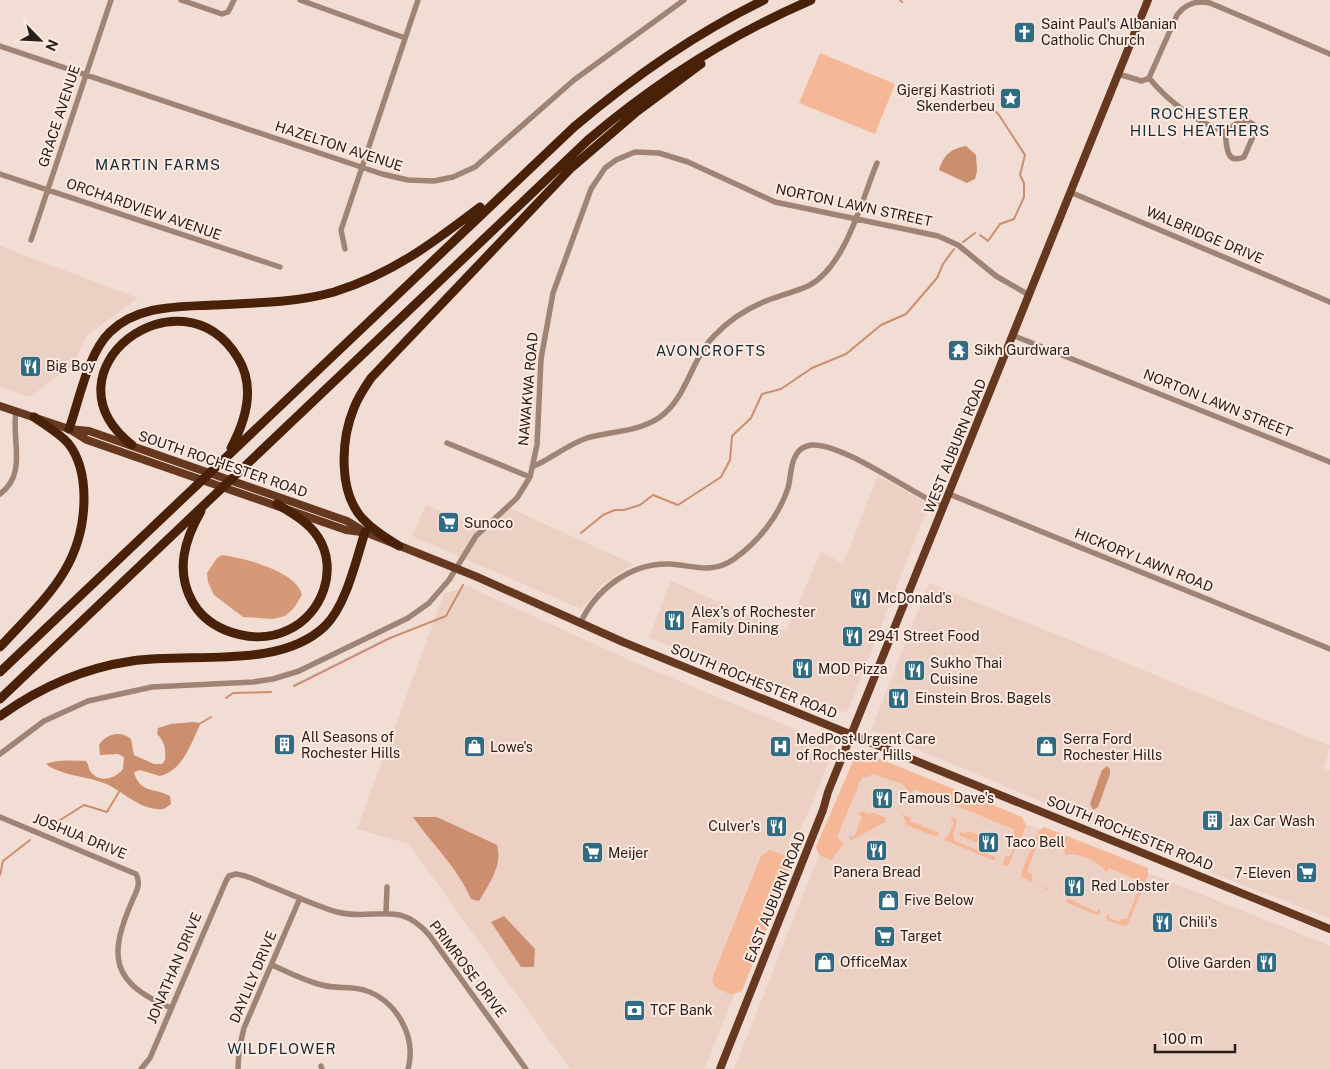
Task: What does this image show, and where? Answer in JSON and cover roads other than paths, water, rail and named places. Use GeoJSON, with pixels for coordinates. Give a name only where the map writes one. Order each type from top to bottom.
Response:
{"type":"FeatureCollection","features":[{"type":"Feature","properties":{"kind":"highway"},"geometry":{"type":"LineString","coordinates":[[0,672],[574,126],[625,86],[692,40],[764,0]]}},
{"type":"Feature","properties":{"kind":"highway"},"geometry":{"type":"LineString","coordinates":[[0,699],[588,140],[670,77],[752,29],[811,0]]}},
{"type":"Feature","properties":{"kind":"highway"},"geometry":{"type":"LineString","coordinates":[[399,546],[362,518],[354,506],[347,482],[346,433],[354,408],[371,378],[582,159],[647,104],[752,29]]}},
{"type":"Feature","properties":{"kind":"highway"},"geometry":{"type":"LineString","coordinates":[[69,429],[98,348],[109,332],[131,317],[164,308],[282,301],[334,291],[407,261],[427,248],[518,178]]}},
{"type":"Feature","properties":{"kind":"highway"},"geometry":{"type":"LineString","coordinates":[[132,446],[111,425],[104,412],[101,385],[104,372],[110,358],[130,336],[152,324],[178,321],[212,332],[224,341],[241,363],[247,384],[246,410],[241,428],[228,454]]}},
{"type":"Feature","properties":{"kind":"highway"},"geometry":{"type":"LineString","coordinates":[[0,647],[51,592],[68,567],[82,531],[83,479],[74,453],[67,442],[34,417]]}},
{"type":"Feature","properties":{"kind":"highway"},"geometry":{"type":"LineString","coordinates":[[206,503],[190,532],[183,554],[183,575],[187,593],[200,613],[209,622],[235,634],[262,637],[281,633],[300,624],[320,598],[326,585],[328,571],[324,547],[318,536],[298,517],[277,504]]}},
{"type":"Feature","properties":{"kind":"highway"},"geometry":{"type":"LineString","coordinates":[[0,716],[49,687],[73,676],[111,665],[155,658],[263,654],[300,645],[326,625],[335,613],[366,532]]}},
{"type":"Feature","properties":{"kind":"main road","name":"WEST AUBURN ROAD"},"geometry":{"type":"LineString","coordinates":[[853,735],[1148,0]]}},
{"type":"Feature","properties":{"kind":"main road","name":"SOUTH ROCHESTER ROAD"},"geometry":{"type":"LineString","coordinates":[[0,406],[69,429],[87,440],[277,504],[346,530],[366,532]]}},
{"type":"Feature","properties":{"kind":"main road","name":"SOUTH ROCHESTER ROAD"},"geometry":{"type":"LineString","coordinates":[[69,429],[89,431],[258,488],[347,521],[366,532],[456,569],[580,624],[1330,928]]}},
{"type":"Feature","properties":{"kind":"main road","name":"EAST AUBURN ROAD"},"geometry":{"type":"LineString","coordinates":[[720,1069],[853,735]]}},
{"type":"Feature","properties":{"kind":"street","name":"GRACE AVENUE"},"geometry":{"type":"LineString","coordinates":[[31,240],[111,0]]}},
{"type":"Feature","properties":{"kind":"street"},"geometry":{"type":"LineString","coordinates":[[182,0],[222,14],[228,12],[234,0]]}},
{"type":"Feature","properties":{"kind":"street"},"geometry":{"type":"LineString","coordinates":[[300,0],[405,38]]}},
{"type":"Feature","properties":{"kind":"street"},"geometry":{"type":"LineString","coordinates":[[345,249],[341,230],[418,0]]}},
{"type":"Feature","properties":{"kind":"street","name":"HAZELTON AVENUE"},"geometry":{"type":"LineString","coordinates":[[0,46],[362,167],[400,179],[425,182],[443,180],[470,170],[492,154],[574,80],[684,0]]}},
{"type":"Feature","properties":{"kind":"street"},"geometry":{"type":"LineString","coordinates":[[1118,74],[1142,81],[1149,78],[1177,14],[1184,7],[1200,1],[1215,5],[1330,54]]}},
{"type":"Feature","properties":{"kind":"street"},"geometry":{"type":"LineString","coordinates":[[1149,78],[1166,96],[1198,120],[1225,132]]}},
{"type":"Feature","properties":{"kind":"street"},"geometry":{"type":"LineString","coordinates":[[1247,120],[1253,124],[1255,132],[1244,158],[1233,159],[1228,155],[1225,132],[1240,121],[1247,120]]}},
{"type":"Feature","properties":{"kind":"street","name":"NORTON LAWN STREET"},"geometry":{"type":"LineString","coordinates":[[635,152],[652,152],[677,158],[747,191],[781,204],[920,230],[951,241],[966,250],[996,276],[1029,295]]}},
{"type":"Feature","properties":{"kind":"street","name":"NAWAKWA ROAD"},"geometry":{"type":"LineString","coordinates":[[0,754],[44,721],[88,701],[152,687],[253,682],[284,677],[416,612],[443,589],[476,536],[517,498],[530,476],[534,466],[538,435],[541,359],[550,307],[558,277],[594,183],[605,168],[616,160],[635,152]]}},
{"type":"Feature","properties":{"kind":"street"},"geometry":{"type":"LineString","coordinates":[[534,466],[574,444],[597,436],[640,427],[661,417],[677,399],[695,361],[712,338],[745,311],[816,281],[833,262],[854,219],[877,163]]}},
{"type":"Feature","properties":{"kind":"street","name":"ORCHARDVIEW AVENUE"},"geometry":{"type":"LineString","coordinates":[[0,174],[280,267]]}},
{"type":"Feature","properties":{"kind":"street","name":"WALBRIDGE DRIVE"},"geometry":{"type":"LineString","coordinates":[[1070,192],[1330,302]]}},
{"type":"Feature","properties":{"kind":"street","name":"NORTON LAWN STREET"},"geometry":{"type":"LineString","coordinates":[[1012,335],[1330,462]]}},
{"type":"Feature","properties":{"kind":"street"},"geometry":{"type":"LineString","coordinates":[[0,494],[10,484],[17,468],[14,426],[16,411]]}},
{"type":"Feature","properties":{"kind":"street"},"geometry":{"type":"LineString","coordinates":[[446,443],[530,476]]}},
{"type":"Feature","properties":{"kind":"street"},"geometry":{"type":"LineString","coordinates":[[580,624],[587,608],[596,596],[633,572],[659,565],[713,569],[739,556],[773,518],[787,490],[794,458],[800,450],[807,446],[824,447],[854,458],[921,497],[944,507]]}},
{"type":"Feature","properties":{"kind":"street","name":"HICKORY LAWN ROAD"},"geometry":{"type":"LineString","coordinates":[[949,494],[1330,649]]}},
{"type":"Feature","properties":{"kind":"street","name":"JOSHUA DRIVE"},"geometry":{"type":"LineString","coordinates":[[0,817],[136,874],[138,886],[118,936],[119,963],[124,975],[138,991],[171,1008]]}},
{"type":"Feature","properties":{"kind":"street","name":"PRIMROSE DRIVE"},"geometry":{"type":"LineString","coordinates":[[229,876],[240,874],[344,914],[386,912],[410,919],[425,931],[526,1069]]}},
{"type":"Feature","properties":{"kind":"street","name":"JONATHAN DRIVE"},"geometry":{"type":"LineString","coordinates":[[141,1069],[150,1058],[229,876]]}},
{"type":"Feature","properties":{"kind":"street"},"geometry":{"type":"LineString","coordinates":[[386,912],[387,887]]}},
{"type":"Feature","properties":{"kind":"street","name":"DAYLILY DRIVE"},"geometry":{"type":"LineString","coordinates":[[238,1069],[242,1035],[300,898]]}},
{"type":"Feature","properties":{"kind":"street"},"geometry":{"type":"LineString","coordinates":[[272,965],[320,985],[358,988],[382,999],[396,1013],[407,1031],[411,1050],[408,1069]]}},
{"type":"Feature","properties":{"kind":"waterway"},"geometry":{"type":"LineString","coordinates":[[980,235],[988,241],[1000,224],[1014,219],[1024,197],[1024,183],[1020,175],[1025,155],[999,115],[990,106]]}},
{"type":"Feature","properties":{"kind":"waterway"},"geometry":{"type":"LineString","coordinates":[[963,242],[975,233]]}},
{"type":"Feature","properties":{"kind":"waterway"},"geometry":{"type":"LineString","coordinates":[[581,533],[603,515],[615,510],[624,510],[640,505],[653,495],[678,505],[721,477],[730,460],[732,436],[751,418],[762,394],[781,389],[812,368],[846,354],[881,325],[906,314],[937,278],[943,264],[954,249]]}},
{"type":"Feature","properties":{"kind":"waterway"},"geometry":{"type":"LineString","coordinates":[[294,686],[390,638],[446,616],[463,585]]}},
{"type":"Feature","properties":{"kind":"waterway"},"geometry":{"type":"LineString","coordinates":[[226,698],[233,693],[271,692]]}},
{"type":"Feature","properties":{"kind":"waterway"},"geometry":{"type":"LineString","coordinates":[[201,723],[211,717]]}},
{"type":"Feature","properties":{"kind":"waterway"},"geometry":{"type":"LineString","coordinates":[[48,825],[57,822],[84,805],[107,812],[120,790]]}},
{"type":"Feature","properties":{"kind":"waterway"},"geometry":{"type":"LineString","coordinates":[[0,875],[3,861],[30,840]]}},
{"type":"Feature","properties":{"kind":"place","name":"Saint Paul's Albanian Catholic Church"},"geometry":{"type":"Point","coordinates":[1025,32]}},
{"type":"Feature","properties":{"kind":"place","name":"Gjergj Kastrioti Skenderbeu"},"geometry":{"type":"Point","coordinates":[1011,98]}},
{"type":"Feature","properties":{"kind":"place","name":"Sikh Gurdwara"},"geometry":{"type":"Point","coordinates":[958,350]}},
{"type":"Feature","properties":{"kind":"place","name":"Big Boy"},"geometry":{"type":"Point","coordinates":[30,366]}},
{"type":"Feature","properties":{"kind":"place","name":"Sunoco"},"geometry":{"type":"Point","coordinates":[448,523]}},
{"type":"Feature","properties":{"kind":"place","name":"McDonald's"},"geometry":{"type":"Point","coordinates":[861,598]}},
{"type":"Feature","properties":{"kind":"place","name":"Alex's of Rochester Family Dining"},"geometry":{"type":"Point","coordinates":[675,620]}},
{"type":"Feature","properties":{"kind":"place","name":"2941 Street Food"},"geometry":{"type":"Point","coordinates":[852,636]}},
{"type":"Feature","properties":{"kind":"place","name":"MOD Pizza"},"geometry":{"type":"Point","coordinates":[802,669]}},
{"type":"Feature","properties":{"kind":"place","name":"Sukho Thai Cuisine"},"geometry":{"type":"Point","coordinates":[914,671]}},
{"type":"Feature","properties":{"kind":"place","name":"Einstein Bros. Bagels"},"geometry":{"type":"Point","coordinates":[899,698]}},
{"type":"Feature","properties":{"kind":"place","name":"All Seasons of Rochester Hills"},"geometry":{"type":"Point","coordinates":[285,745]}},
{"type":"Feature","properties":{"kind":"place","name":"Lowe's"},"geometry":{"type":"Point","coordinates":[474,747]}},
{"type":"Feature","properties":{"kind":"place","name":"MedPost Urgent Care of Rochester Hills"},"geometry":{"type":"Point","coordinates":[780,747]}},
{"type":"Feature","properties":{"kind":"place","name":"Serra Ford Rochester Hills"},"geometry":{"type":"Point","coordinates":[1047,747]}},
{"type":"Feature","properties":{"kind":"place","name":"Famous Dave's"},"geometry":{"type":"Point","coordinates":[883,798]}},
{"type":"Feature","properties":{"kind":"place","name":"Jax Car Wash"},"geometry":{"type":"Point","coordinates":[1213,821]}},
{"type":"Feature","properties":{"kind":"place","name":"Culver's"},"geometry":{"type":"Point","coordinates":[776,826]}},
{"type":"Feature","properties":{"kind":"place","name":"Taco Bell"},"geometry":{"type":"Point","coordinates":[989,842]}},
{"type":"Feature","properties":{"kind":"place","name":"Panera Bread"},"geometry":{"type":"Point","coordinates":[877,850]}},
{"type":"Feature","properties":{"kind":"place","name":"Meijer"},"geometry":{"type":"Point","coordinates":[592,853]}},
{"type":"Feature","properties":{"kind":"place","name":"7-Eleven"},"geometry":{"type":"Point","coordinates":[1307,873]}},
{"type":"Feature","properties":{"kind":"place","name":"Red Lobster"},"geometry":{"type":"Point","coordinates":[1075,886]}},
{"type":"Feature","properties":{"kind":"place","name":"Five Below"},"geometry":{"type":"Point","coordinates":[888,900]}},
{"type":"Feature","properties":{"kind":"place","name":"Chili's"},"geometry":{"type":"Point","coordinates":[1163,922]}},
{"type":"Feature","properties":{"kind":"place","name":"Target"},"geometry":{"type":"Point","coordinates":[884,936]}},
{"type":"Feature","properties":{"kind":"place","name":"OfficeMax"},"geometry":{"type":"Point","coordinates":[824,962]}},
{"type":"Feature","properties":{"kind":"place","name":"Olive Garden"},"geometry":{"type":"Point","coordinates":[1267,963]}},
{"type":"Feature","properties":{"kind":"place","name":"TCF Bank"},"geometry":{"type":"Point","coordinates":[634,1010]}},
{"type":"Feature","properties":{"kind":"district","name":"ROCHESTER HILLS HEATHERS"},"geometry":{"type":"Point","coordinates":[1200,122]}},
{"type":"Feature","properties":{"kind":"district","name":"MARTIN FARMS"},"geometry":{"type":"Point","coordinates":[158,165]}},
{"type":"Feature","properties":{"kind":"district","name":"AVONCROFTS"},"geometry":{"type":"Point","coordinates":[711,351]}},
{"type":"Feature","properties":{"kind":"district","name":"WILDFLOWER"},"geometry":{"type":"Point","coordinates":[282,1049]}}]}
